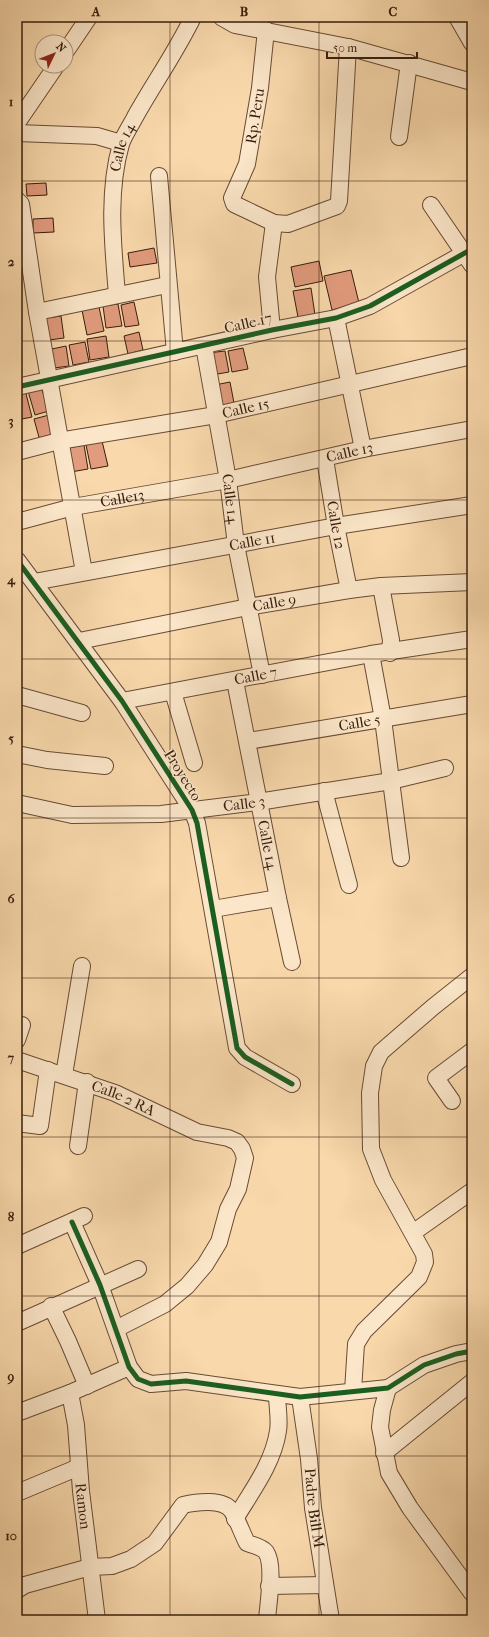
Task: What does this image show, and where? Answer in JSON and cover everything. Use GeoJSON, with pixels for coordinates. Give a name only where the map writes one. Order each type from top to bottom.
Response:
{"type":"FeatureCollection","features":[{"type":"Feature","properties":{"kind":"street"},"geometry":{"type":"LineString","coordinates":[[74,39],[89,17]]}},
{"type":"Feature","properties":{"kind":"street","name":"Calle 14"},"geometry":{"type":"LineString","coordinates":[[116,295],[112,221],[114,185],[121,143],[147,96],[179,46],[193,17]]}},
{"type":"Feature","properties":{"kind":"street"},"geometry":{"type":"LineString","coordinates":[[221,17],[235,25],[348,47],[472,82]]}},
{"type":"Feature","properties":{"kind":"street"},"geometry":{"type":"LineString","coordinates":[[458,17],[472,43]]}},
{"type":"Feature","properties":{"kind":"street","name":"Rp. Peru"},"geometry":{"type":"LineString","coordinates":[[266,30],[260,88],[247,164],[232,198],[234,204],[274,223]]}},
{"type":"Feature","properties":{"kind":"street"},"geometry":{"type":"LineString","coordinates":[[272,330],[267,277],[274,223],[288,224],[336,206],[339,201],[348,47]]}},
{"type":"Feature","properties":{"kind":"street"},"geometry":{"type":"LineString","coordinates":[[399,137],[409,63]]}},
{"type":"Feature","properties":{"kind":"street"},"geometry":{"type":"LineString","coordinates":[[19,117],[50,74]]}},
{"type":"Feature","properties":{"kind":"street"},"geometry":{"type":"LineString","coordinates":[[17,133],[97,136],[121,143]]}},
{"type":"Feature","properties":{"kind":"street"},"geometry":{"type":"LineString","coordinates":[[159,176],[167,285],[175,352]]}},
{"type":"Feature","properties":{"kind":"street"},"geometry":{"type":"LineString","coordinates":[[17,200],[20,204],[48,379],[84,572]]}},
{"type":"Feature","properties":{"kind":"street"},"geometry":{"type":"LineString","coordinates":[[431,204],[470,256]]}},
{"type":"Feature","properties":{"kind":"street","name":"Calle 17"},"geometry":{"type":"LineString","coordinates":[[17,387],[272,330],[336,318],[370,306],[470,256]]}},
{"type":"Feature","properties":{"kind":"street"},"geometry":{"type":"LineString","coordinates":[[37,312],[167,285]]}},
{"type":"Feature","properties":{"kind":"street"},"geometry":{"type":"LineString","coordinates":[[336,318],[363,450]]}},
{"type":"Feature","properties":{"kind":"street","name":"Calle 14"},"geometry":{"type":"LineString","coordinates":[[204,346],[228,480],[236,544],[262,675]]}},
{"type":"Feature","properties":{"kind":"street","name":"Calle 15"},"geometry":{"type":"LineString","coordinates":[[17,452],[59,441],[216,415],[472,356]]}},
{"type":"Feature","properties":{"kind":"street","name":"Calle 13"},"geometry":{"type":"LineString","coordinates":[[228,480],[363,450],[472,429]]}},
{"type":"Feature","properties":{"kind":"street","name":"Calle 12"},"geometry":{"type":"LineString","coordinates":[[325,459],[336,526],[349,590]]}},
{"type":"Feature","properties":{"kind":"street","name":"Calle13"},"geometry":{"type":"LineString","coordinates":[[17,522],[73,507],[228,480]]}},
{"type":"Feature","properties":{"kind":"street","name":"Calle 11"},"geometry":{"type":"LineString","coordinates":[[34,582],[336,526],[472,505]]}},
{"type":"Feature","properties":{"kind":"street","name":"Proyecto"},"geometry":{"type":"LineString","coordinates":[[18,566],[34,582],[122,701],[192,810],[197,823],[237,1048],[245,1057],[292,1084]]}},
{"type":"Feature","properties":{"kind":"street","name":"Calle 9"},"geometry":{"type":"LineString","coordinates":[[79,641],[248,607],[349,590],[381,586],[472,582]]}},
{"type":"Feature","properties":{"kind":"street"},"geometry":{"type":"LineString","coordinates":[[381,586],[391,640],[390,652]]}},
{"type":"Feature","properties":{"kind":"street","name":"Calle 7"},"geometry":{"type":"LineString","coordinates":[[122,701],[235,681],[371,654],[472,639]]}},
{"type":"Feature","properties":{"kind":"street"},"geometry":{"type":"LineString","coordinates":[[371,654],[383,719],[401,858]]}},
{"type":"Feature","properties":{"kind":"street","name":"Calle 14"},"geometry":{"type":"LineString","coordinates":[[235,681],[248,741],[258,802],[292,962]]}},
{"type":"Feature","properties":{"kind":"street"},"geometry":{"type":"LineString","coordinates":[[173,692],[194,763]]}},
{"type":"Feature","properties":{"kind":"street"},"geometry":{"type":"LineString","coordinates":[[17,695],[82,713]]}},
{"type":"Feature","properties":{"kind":"street","name":"Calle 5"},"geometry":{"type":"LineString","coordinates":[[248,741],[472,704]]}},
{"type":"Feature","properties":{"kind":"street"},"geometry":{"type":"LineString","coordinates":[[17,754],[47,760],[106,766]]}},
{"type":"Feature","properties":{"kind":"street","name":"Calle 3"},"geometry":{"type":"LineString","coordinates":[[17,803],[72,815],[161,814],[324,792],[391,781],[445,768]]}},
{"type":"Feature","properties":{"kind":"street"},"geometry":{"type":"LineString","coordinates":[[324,792],[349,885]]}},
{"type":"Feature","properties":{"kind":"street"},"geometry":{"type":"LineString","coordinates":[[213,909],[278,898]]}},
{"type":"Feature","properties":{"kind":"street"},"geometry":{"type":"LineString","coordinates":[[64,1075],[82,966]]}},
{"type":"Feature","properties":{"kind":"street"},"geometry":{"type":"LineString","coordinates":[[354,1391],[356,1344],[364,1331],[419,1277],[425,1262],[424,1254],[414,1232],[383,1180],[371,1149],[370,1093],[374,1066],[381,1052],[433,1007],[472,976]]}},
{"type":"Feature","properties":{"kind":"street"},"geometry":{"type":"LineString","coordinates":[[17,1040],[22,1025]]}},
{"type":"Feature","properties":{"kind":"street"},"geometry":{"type":"LineString","coordinates":[[452,1101],[436,1078],[472,1051]]}},
{"type":"Feature","properties":{"kind":"street","name":"Calle 2 RA"},"geometry":{"type":"LineString","coordinates":[[17,1060],[87,1082],[116,1093],[203,1135],[228,1138],[237,1142],[245,1158],[238,1189],[228,1209],[218,1242],[205,1265],[187,1286],[165,1304],[116,1329]]}},
{"type":"Feature","properties":{"kind":"street"},"geometry":{"type":"LineString","coordinates":[[17,1123],[40,1126],[48,1070]]}},
{"type":"Feature","properties":{"kind":"street"},"geometry":{"type":"LineString","coordinates":[[78,1146],[87,1082]]}},
{"type":"Feature","properties":{"kind":"street"},"geometry":{"type":"LineString","coordinates":[[414,1232],[472,1191]]}},
{"type":"Feature","properties":{"kind":"street"},"geometry":{"type":"LineString","coordinates":[[17,1246],[78,1219],[129,1367],[138,1378],[151,1384],[186,1381],[300,1397],[388,1388],[424,1365],[456,1354],[472,1351]]}},
{"type":"Feature","properties":{"kind":"street"},"geometry":{"type":"LineString","coordinates":[[17,1323],[51,1306],[138,1269]]}},
{"type":"Feature","properties":{"kind":"street"},"geometry":{"type":"LineString","coordinates":[[51,1306],[87,1386]]}},
{"type":"Feature","properties":{"kind":"street"},"geometry":{"type":"LineString","coordinates":[[17,1413],[70,1393],[129,1367]]}},
{"type":"Feature","properties":{"kind":"street"},"geometry":{"type":"LineString","coordinates":[[384,1453],[472,1382]]}},
{"type":"Feature","properties":{"kind":"street"},"geometry":{"type":"LineString","coordinates":[[388,1388],[382,1410],[380,1427],[389,1473],[410,1508],[472,1593]]}},
{"type":"Feature","properties":{"kind":"street","name":"Ramon"},"geometry":{"type":"LineString","coordinates":[[70,1393],[76,1425],[79,1467],[97,1620]]}},
{"type":"Feature","properties":{"kind":"street"},"geometry":{"type":"LineString","coordinates":[[235,1520],[265,1468],[273,1450],[278,1430],[277,1394]]}},
{"type":"Feature","properties":{"kind":"street","name":"Padre Bill M"},"geometry":{"type":"LineString","coordinates":[[300,1397],[309,1459],[313,1508],[331,1620]]}},
{"type":"Feature","properties":{"kind":"street"},"geometry":{"type":"LineString","coordinates":[[17,1493],[79,1467]]}},
{"type":"Feature","properties":{"kind":"street"},"geometry":{"type":"LineString","coordinates":[[17,1590],[25,1585],[90,1567],[112,1566],[130,1559],[155,1543],[184,1505],[196,1502],[220,1504],[231,1510],[247,1543],[257,1546],[266,1552],[270,1564],[267,1620]]}},
{"type":"Feature","properties":{"kind":"street"},"geometry":{"type":"LineString","coordinates":[[269,1586],[325,1585]]}},
{"type":"Feature","properties":{"kind":"building"},"geometry":{"type":"Polygon","coordinates":[[[46,183],[47,195],[27,196],[26,184],[46,183]]]}},
{"type":"Feature","properties":{"kind":"building"},"geometry":{"type":"Polygon","coordinates":[[[53,218],[54,232],[33,233],[33,219],[53,218]]]}},
{"type":"Feature","properties":{"kind":"building"},"geometry":{"type":"Polygon","coordinates":[[[17,231],[22,248],[17,249],[17,231]]]}},
{"type":"Feature","properties":{"kind":"building"},"geometry":{"type":"Polygon","coordinates":[[[154,248],[157,263],[130,267],[128,253],[154,248]]]}},
{"type":"Feature","properties":{"kind":"building"},"geometry":{"type":"Polygon","coordinates":[[[319,261],[323,281],[295,287],[291,267],[319,261]]]}},
{"type":"Feature","properties":{"kind":"building"},"geometry":{"type":"Polygon","coordinates":[[[351,270],[359,303],[332,310],[324,276],[351,270]]]}},
{"type":"Feature","properties":{"kind":"building"},"geometry":{"type":"Polygon","coordinates":[[[311,288],[315,315],[298,317],[293,291],[311,288]]]}},
{"type":"Feature","properties":{"kind":"building"},"geometry":{"type":"Polygon","coordinates":[[[134,302],[139,325],[125,327],[121,305],[134,302]]]}},
{"type":"Feature","properties":{"kind":"building"},"geometry":{"type":"Polygon","coordinates":[[[118,304],[122,326],[106,328],[103,306],[118,304]]]}},
{"type":"Feature","properties":{"kind":"building"},"geometry":{"type":"Polygon","coordinates":[[[99,307],[104,331],[87,335],[82,310],[99,307]]]}},
{"type":"Feature","properties":{"kind":"building"},"geometry":{"type":"Polygon","coordinates":[[[61,316],[64,338],[49,340],[46,318],[61,316]]]}},
{"type":"Feature","properties":{"kind":"building"},"geometry":{"type":"Polygon","coordinates":[[[139,332],[143,350],[128,354],[124,336],[139,332]]]}},
{"type":"Feature","properties":{"kind":"building"},"geometry":{"type":"Polygon","coordinates":[[[106,336],[109,357],[90,360],[87,339],[106,336]]]}},
{"type":"Feature","properties":{"kind":"building"},"geometry":{"type":"Polygon","coordinates":[[[85,342],[89,362],[73,365],[69,345],[85,342]]]}},
{"type":"Feature","properties":{"kind":"building"},"geometry":{"type":"Polygon","coordinates":[[[66,346],[69,366],[54,368],[52,349],[66,346]]]}},
{"type":"Feature","properties":{"kind":"building"},"geometry":{"type":"Polygon","coordinates":[[[243,348],[248,369],[232,372],[228,351],[243,348]]]}},
{"type":"Feature","properties":{"kind":"building"},"geometry":{"type":"Polygon","coordinates":[[[225,351],[229,372],[212,375],[208,353],[225,351]]]}},
{"type":"Feature","properties":{"kind":"building"},"geometry":{"type":"Polygon","coordinates":[[[230,382],[234,403],[219,406],[215,385],[230,382]]]}},
{"type":"Feature","properties":{"kind":"building"},"geometry":{"type":"Polygon","coordinates":[[[41,387],[49,411],[35,415],[28,391],[41,387]]]}},
{"type":"Feature","properties":{"kind":"building"},"geometry":{"type":"Polygon","coordinates":[[[25,390],[32,417],[17,420],[17,392],[25,390]]]}},
{"type":"Feature","properties":{"kind":"building"},"geometry":{"type":"Polygon","coordinates":[[[49,415],[55,437],[40,441],[34,419],[49,415]]]}},
{"type":"Feature","properties":{"kind":"building"},"geometry":{"type":"Polygon","coordinates":[[[102,441],[108,466],[91,469],[86,445],[102,441]]]}},
{"type":"Feature","properties":{"kind":"building"},"geometry":{"type":"Polygon","coordinates":[[[84,445],[88,469],[71,472],[67,448],[84,445]]]}},
{"type":"Feature","properties":{"kind":"cycle path"},"geometry":{"type":"LineString","coordinates":[[17,387],[272,330],[336,318],[370,306],[472,249]]}},
{"type":"Feature","properties":{"kind":"cycle path"},"geometry":{"type":"LineString","coordinates":[[17,560],[122,701],[192,810],[197,823],[237,1048],[245,1057],[292,1084]]}},
{"type":"Feature","properties":{"kind":"cycle path"},"geometry":{"type":"LineString","coordinates":[[72,1222],[100,1285],[129,1367],[138,1379],[151,1384],[186,1381],[300,1397],[388,1388],[424,1365],[456,1354],[472,1351]]}}]}
